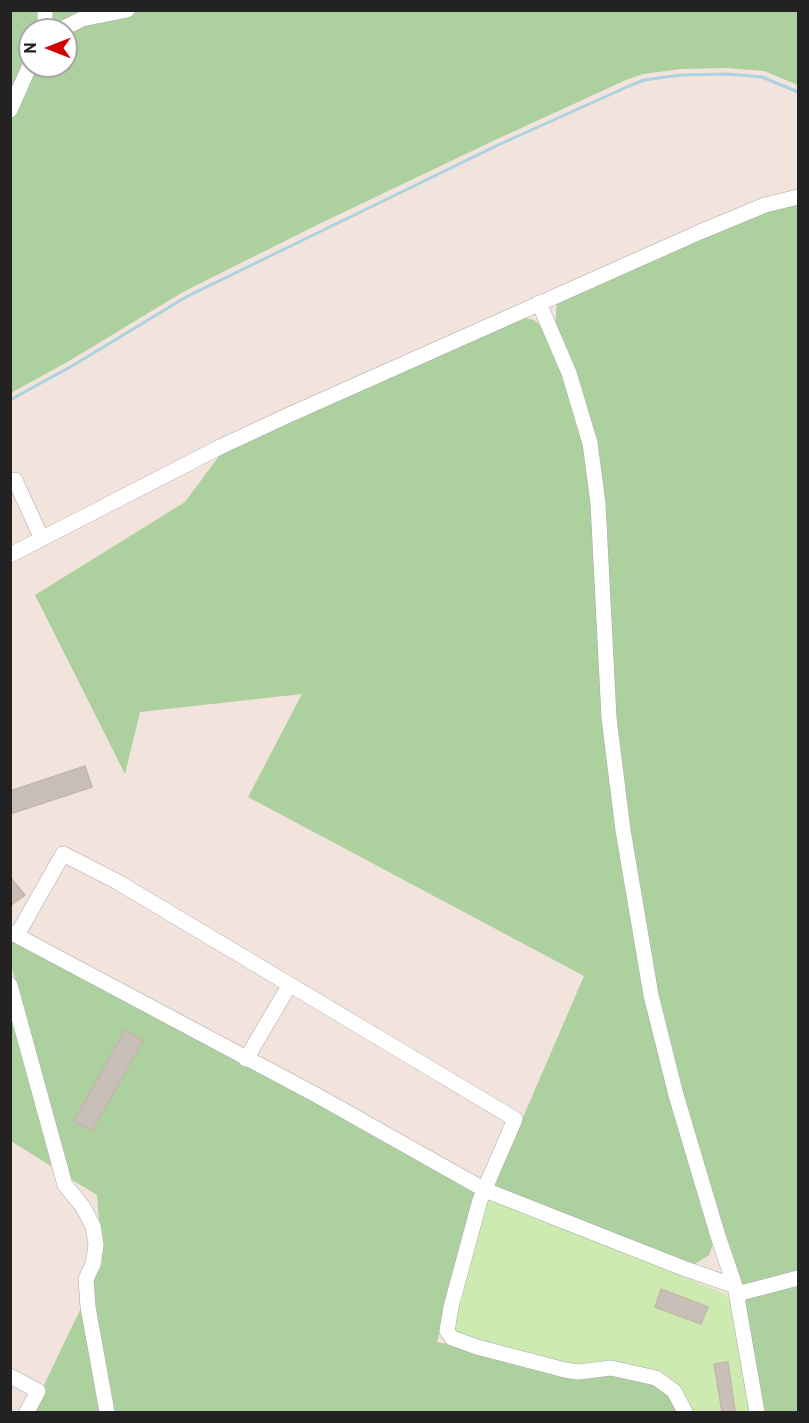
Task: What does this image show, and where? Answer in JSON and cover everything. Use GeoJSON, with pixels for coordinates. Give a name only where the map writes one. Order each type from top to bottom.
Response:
{"type":"FeatureCollection","features":[{"type":"Feature","properties":{"kind":"lane"},"geometry":{"type":"LineString","coordinates":[[78,21],[126,10]]}},
{"type":"Feature","properties":{"kind":"lane"},"geometry":{"type":"LineString","coordinates":[[10,110],[24,78]]}},
{"type":"Feature","properties":{"kind":"lane"},"geometry":{"type":"LineString","coordinates":[[10,555],[220,447],[742,214],[765,205],[798,197]]}},
{"type":"Feature","properties":{"kind":"lane"},"geometry":{"type":"LineString","coordinates":[[539,303],[569,373],[590,443],[598,503],[604,653],[612,748],[631,881],[651,995],[679,1106],[736,1290],[757,1413]]}},
{"type":"Feature","properties":{"kind":"lane"},"geometry":{"type":"LineString","coordinates":[[10,481],[15,480],[42,539]]}},
{"type":"Feature","properties":{"kind":"lane"},"geometry":{"type":"LineString","coordinates":[[685,1413],[674,1391],[656,1378],[611,1368],[578,1372],[565,1370],[488,1350],[452,1338],[447,1331],[448,1319],[484,1190],[514,1119],[116,881],[63,854],[14,933],[318,1096],[484,1190],[736,1290],[798,1278]]}},
{"type":"Feature","properties":{"kind":"lane"},"geometry":{"type":"LineString","coordinates":[[10,985],[65,1185],[83,1207],[93,1226],[96,1245],[93,1264],[86,1279],[88,1307],[107,1413]]}},
{"type":"Feature","properties":{"kind":"lane"},"geometry":{"type":"LineString","coordinates":[[246,1059],[289,986]]}},
{"type":"Feature","properties":{"kind":"lane"},"geometry":{"type":"LineString","coordinates":[[10,1376],[38,1391],[27,1413]]}},
{"type":"Feature","properties":{"kind":"shaded area"},"geometry":{"type":"Polygon","coordinates":[[[11,11],[798,11],[798,1412],[11,1412],[11,11]]]}},
{"type":"Feature","properties":{"kind":"green space"},"geometry":{"type":"Polygon","coordinates":[[[10,11],[798,11],[798,85],[764,71],[726,68],[681,69],[643,74],[626,80],[319,224],[183,292],[11,393],[10,11]]]}},
{"type":"Feature","properties":{"kind":"green space"},"geometry":{"type":"Polygon","coordinates":[[[795,203],[798,206],[798,1412],[762,1412],[657,994],[638,890],[615,718],[604,502],[555,326],[557,301],[744,219],[795,203]]]}},
{"type":"Feature","properties":{"kind":"green space"},"geometry":{"type":"Polygon","coordinates":[[[522,317],[534,320],[541,326],[555,353],[584,444],[592,503],[608,769],[713,1244],[709,1255],[690,1265],[493,1187],[584,976],[248,797],[302,694],[140,712],[125,774],[35,595],[185,502],[222,452],[522,317]]]}},
{"type":"Feature","properties":{"kind":"green space"},"geometry":{"type":"Polygon","coordinates":[[[10,938],[478,1191],[437,1342],[611,1373],[654,1383],[666,1390],[679,1412],[31,1412],[102,1264],[97,1195],[69,1178],[11,965],[10,938]]]}},
{"type":"Feature","properties":{"kind":"green space"},"geometry":{"type":"Polygon","coordinates":[[[10,1011],[57,1170],[11,1141],[10,1011]]]}},
{"type":"Feature","properties":{"kind":"green space"},"geometry":{"type":"Polygon","coordinates":[[[489,1196],[725,1294],[731,1301],[753,1412],[692,1412],[680,1386],[658,1372],[578,1366],[479,1341],[456,1332],[455,1320],[489,1196]]]}},
{"type":"Feature","properties":{"kind":"building"},"geometry":{"type":"Polygon","coordinates":[[[85,766],[92,787],[10,814],[10,791],[85,766]]]}},
{"type":"Feature","properties":{"kind":"building"},"geometry":{"type":"Polygon","coordinates":[[[10,877],[25,895],[10,906],[10,877]]]}},
{"type":"Feature","properties":{"kind":"building"},"geometry":{"type":"Polygon","coordinates":[[[125,1030],[143,1041],[92,1131],[74,1121],[125,1030]]]}},
{"type":"Feature","properties":{"kind":"building"},"geometry":{"type":"Polygon","coordinates":[[[661,1289],[708,1307],[701,1324],[655,1307],[661,1289]]]}},
{"type":"Feature","properties":{"kind":"building"},"geometry":{"type":"Polygon","coordinates":[[[728,1362],[735,1411],[722,1412],[714,1364],[728,1362]]]}},
{"type":"Feature","properties":{"kind":"waterway"},"geometry":{"type":"LineString","coordinates":[[10,400],[72,366],[186,297],[498,145],[644,80],[681,75],[726,74],[762,77],[798,92]]}}]}
